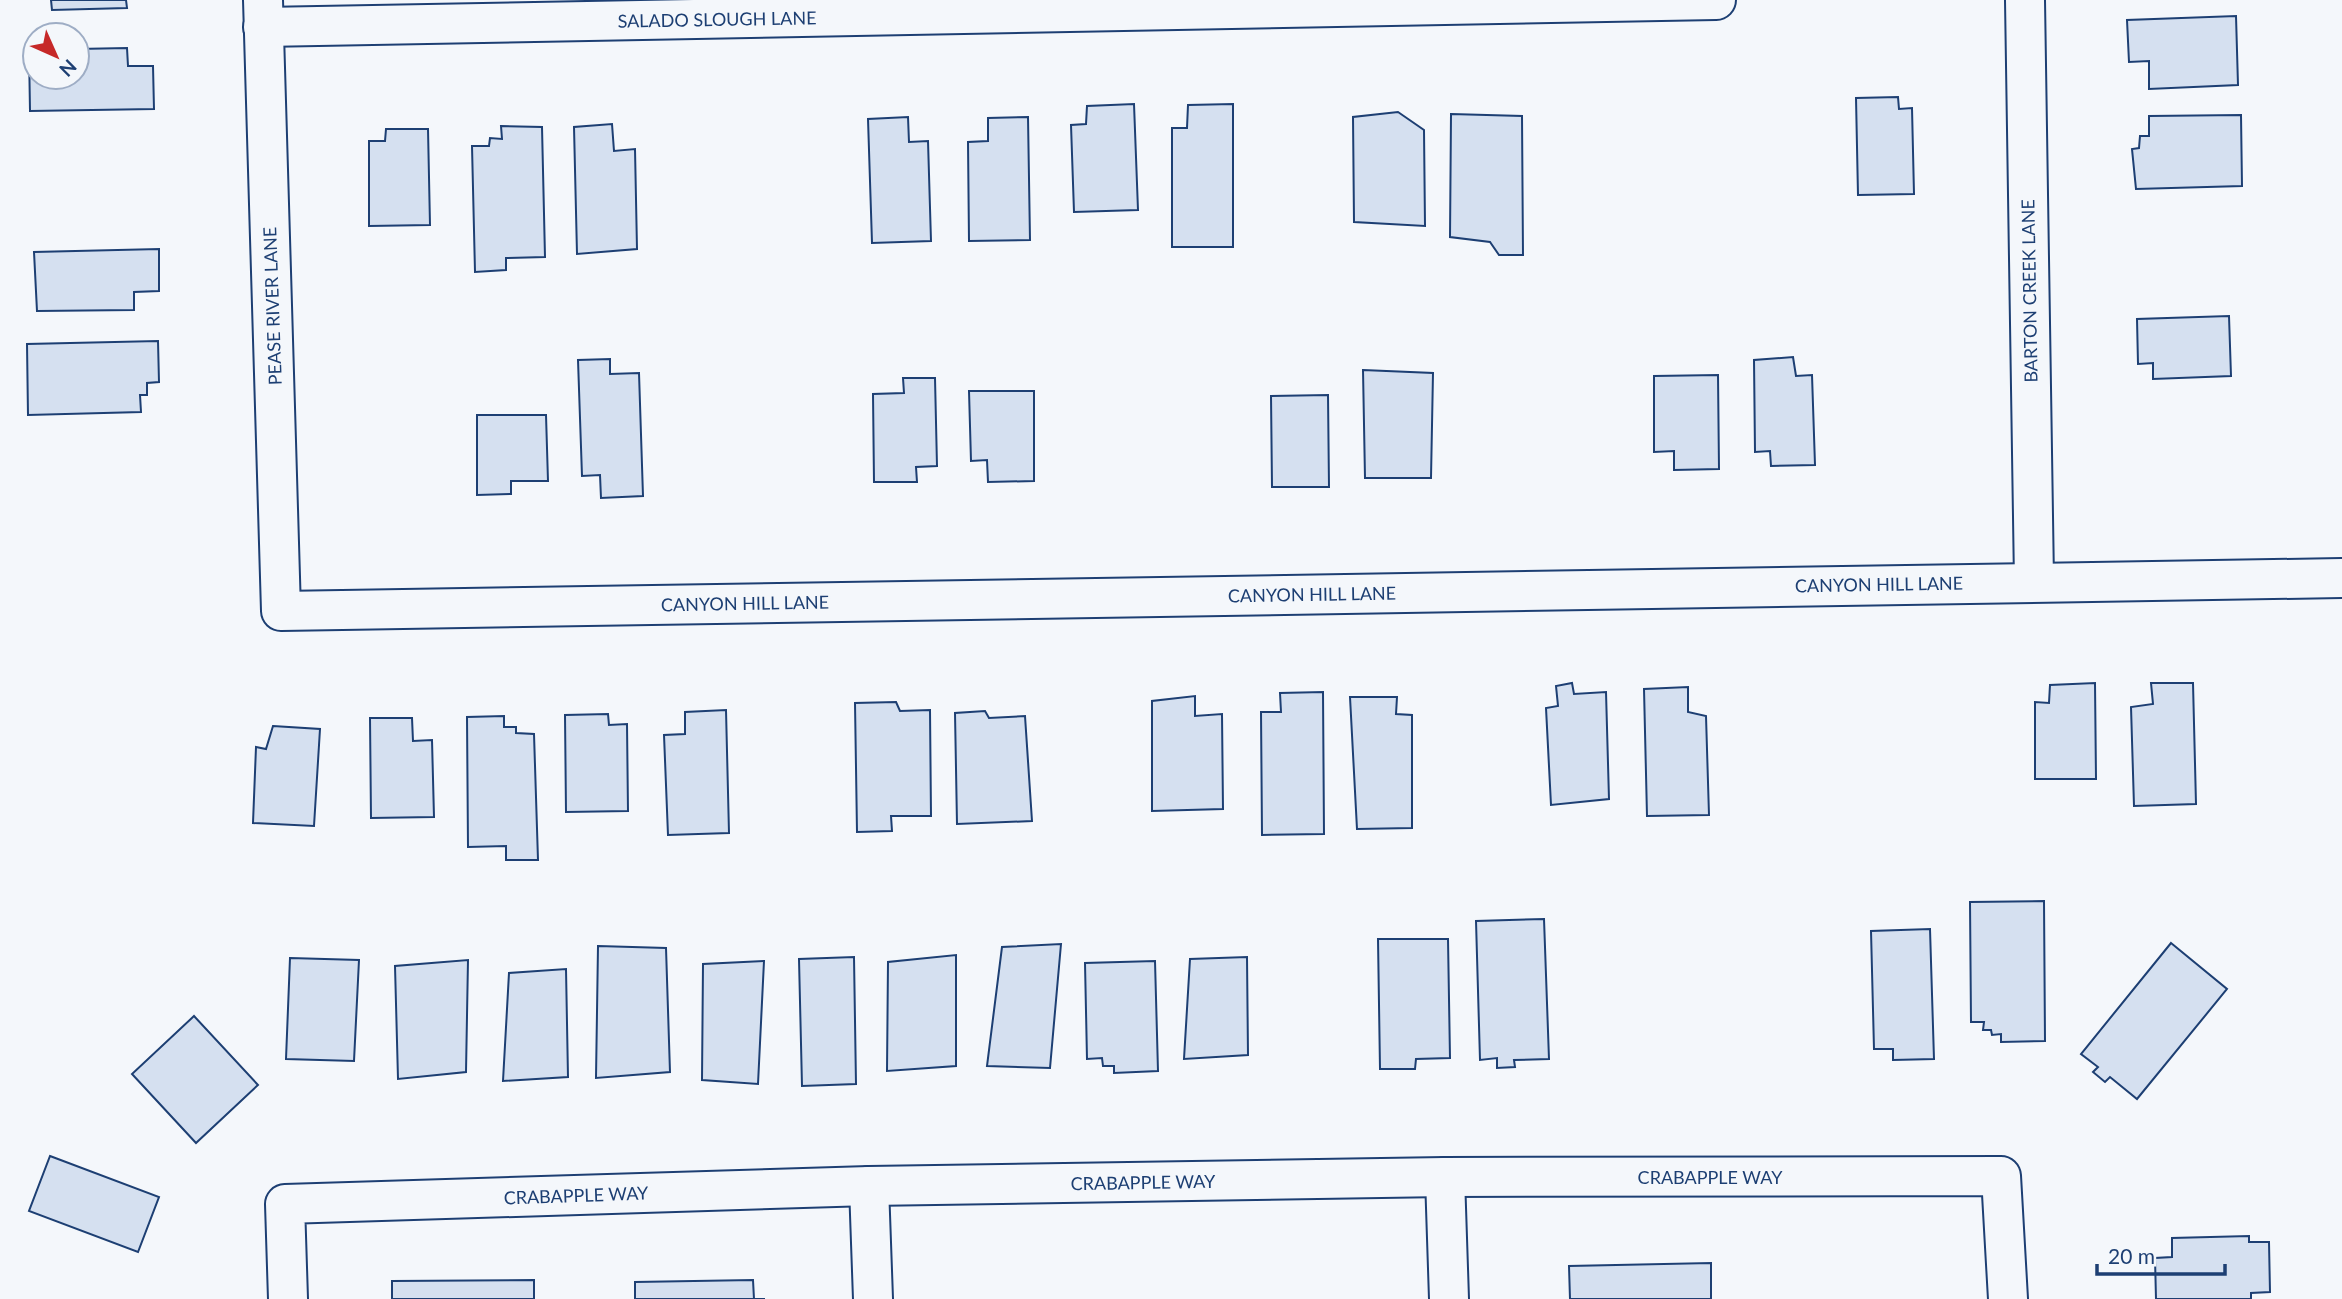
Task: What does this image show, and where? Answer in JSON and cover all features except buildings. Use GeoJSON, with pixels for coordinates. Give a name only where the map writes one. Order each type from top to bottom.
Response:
{"type":"FeatureCollection","features":[{"type":"Feature","properties":{"kind":"street","name":"SALADO SLOUGH LANE"},"geometry":{"type":"LineString","coordinates":[[263,14],[1716,0]]}},
{"type":"Feature","properties":{"kind":"street","name":"BARTON CREEK LANE"},"geometry":{"type":"LineString","coordinates":[[2025,0],[2034,581]]}},
{"type":"Feature","properties":{"kind":"street","name":"PEASE RIVER LANE"},"geometry":{"type":"LineString","coordinates":[[263,14],[281,611]]}},
{"type":"Feature","properties":{"kind":"street","name":"CANYON HILL LANE"},"geometry":{"type":"LineString","coordinates":[[281,611],[2342,578]]}},
{"type":"Feature","properties":{"kind":"street","name":"CRABAPPLE WAY"},"geometry":{"type":"LineString","coordinates":[[288,1299],[285,1204],[869,1186],[1445,1177],[2001,1176],[2008,1299]]}},
{"type":"Feature","properties":{"kind":"street"},"geometry":{"type":"LineString","coordinates":[[1445,1177],[1449,1299]]}},
{"type":"Feature","properties":{"kind":"street"},"geometry":{"type":"LineString","coordinates":[[869,1186],[873,1299]]}}]}
